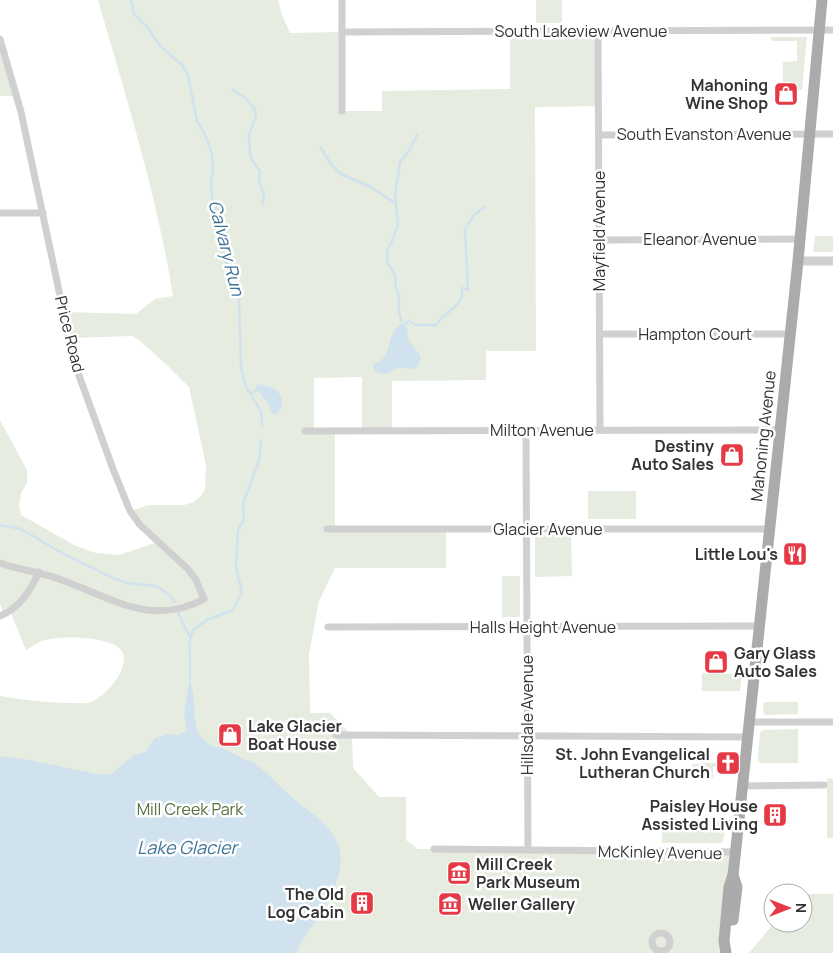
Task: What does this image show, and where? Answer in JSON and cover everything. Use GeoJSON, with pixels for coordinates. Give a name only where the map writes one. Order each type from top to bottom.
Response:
{"type":"FeatureCollection","features":[{"type":"Feature","properties":{"kind":"main road","name":"Mahoning Avenue"},"geometry":{"type":"LineString","coordinates":[[726,951],[724,941],[729,887],[733,875],[798,261],[822,0]]}},
{"type":"Feature","properties":{"kind":"street"},"geometry":{"type":"LineString","coordinates":[[342,0],[342,111]]}},
{"type":"Feature","properties":{"kind":"street","name":"South Lakeview Avenue"},"geometry":{"type":"LineString","coordinates":[[342,32],[833,30]]}},
{"type":"Feature","properties":{"kind":"street","name":"Mayfield Avenue"},"geometry":{"type":"LineString","coordinates":[[598,31],[600,430]]}},
{"type":"Feature","properties":{"kind":"street","name":"Price Road"},"geometry":{"type":"LineString","coordinates":[[0,39],[21,112],[69,338],[78,370],[113,469],[130,511],[140,525],[188,569],[196,580],[204,599],[190,607],[172,611],[142,610],[39,572]]}},
{"type":"Feature","properties":{"kind":"street","name":"South Evanston Avenue"},"geometry":{"type":"LineString","coordinates":[[599,135],[833,134]]}},
{"type":"Feature","properties":{"kind":"street"},"geometry":{"type":"LineString","coordinates":[[0,213],[42,213]]}},
{"type":"Feature","properties":{"kind":"street","name":"Eleanor Avenue"},"geometry":{"type":"LineString","coordinates":[[599,240],[800,239]]}},
{"type":"Feature","properties":{"kind":"street"},"geometry":{"type":"LineString","coordinates":[[798,261],[833,261]]}},
{"type":"Feature","properties":{"kind":"street","name":"Hampton Court"},"geometry":{"type":"LineString","coordinates":[[600,334],[790,334]]}},
{"type":"Feature","properties":{"kind":"street","name":"Hillsdale Avenue"},"geometry":{"type":"LineString","coordinates":[[526,430],[528,850]]}},
{"type":"Feature","properties":{"kind":"street","name":"Milton Avenue"},"geometry":{"type":"LineString","coordinates":[[304,431],[780,430]]}},
{"type":"Feature","properties":{"kind":"street","name":"Glacier Avenue"},"geometry":{"type":"LineString","coordinates":[[327,529],[769,529]]}},
{"type":"Feature","properties":{"kind":"street"},"geometry":{"type":"LineString","coordinates":[[0,563],[18,569],[39,572],[28,594],[19,604],[0,616]]}},
{"type":"Feature","properties":{"kind":"street","name":"Halls Height Avenue"},"geometry":{"type":"LineString","coordinates":[[328,627],[759,626]]}},
{"type":"Feature","properties":{"kind":"street"},"geometry":{"type":"LineString","coordinates":[[749,722],[833,722]]}},
{"type":"Feature","properties":{"kind":"street"},"geometry":{"type":"LineString","coordinates":[[336,736],[748,737]]}},
{"type":"Feature","properties":{"kind":"street"},"geometry":{"type":"LineString","coordinates":[[742,786],[824,785]]}},
{"type":"Feature","properties":{"kind":"street","name":"McKinley Avenue"},"geometry":{"type":"LineString","coordinates":[[434,850],[735,852]]}},
{"type":"Feature","properties":{"kind":"green space","name":"Mill Creek Park"},"geometry":{"type":"Polygon","coordinates":[[[98,0],[278,0],[290,33],[342,32],[343,111],[382,111],[382,91],[510,89],[510,31],[598,31],[599,106],[535,107],[536,351],[486,351],[486,380],[392,381],[392,431],[362,431],[362,377],[314,378],[314,431],[335,431],[335,529],[446,529],[446,568],[335,568],[319,601],[309,654],[310,713],[330,713],[352,736],[353,768],[379,797],[406,797],[406,840],[418,849],[735,852],[726,953],[0,953],[0,696],[45,702],[88,703],[109,689],[120,673],[124,657],[121,650],[116,646],[108,642],[87,638],[57,638],[38,643],[26,650],[10,611],[4,614],[0,604],[0,420],[27,470],[27,483],[21,493],[19,505],[21,515],[76,546],[96,553],[119,555],[158,542],[130,511],[149,505],[184,505],[194,502],[202,495],[205,489],[206,465],[189,387],[166,364],[132,336],[69,338],[63,312],[136,314],[155,299],[173,296],[150,184],[98,0]]]}},
{"type":"Feature","properties":{"kind":"green space"},"geometry":{"type":"Polygon","coordinates":[[[536,0],[562,0],[562,23],[536,23],[536,0]]]}},
{"type":"Feature","properties":{"kind":"green space"},"geometry":{"type":"Polygon","coordinates":[[[771,37],[807,37],[802,90],[783,90],[783,62],[797,61],[797,41],[773,41],[771,37]]]}},
{"type":"Feature","properties":{"kind":"green space"},"geometry":{"type":"Polygon","coordinates":[[[0,40],[16,96],[0,96],[0,40]]]}},
{"type":"Feature","properties":{"kind":"green space"},"geometry":{"type":"Polygon","coordinates":[[[815,236],[833,236],[833,252],[813,252],[815,236]]]}},
{"type":"Feature","properties":{"kind":"green space"},"geometry":{"type":"Polygon","coordinates":[[[588,491],[636,491],[636,519],[588,519],[588,491]]]}},
{"type":"Feature","properties":{"kind":"green space"},"geometry":{"type":"Polygon","coordinates":[[[535,535],[571,535],[572,576],[535,577],[535,535]]]}},
{"type":"Feature","properties":{"kind":"green space"},"geometry":{"type":"Polygon","coordinates":[[[502,576],[520,576],[520,617],[502,617],[502,576]]]}},
{"type":"Feature","properties":{"kind":"green space"},"geometry":{"type":"Polygon","coordinates":[[[702,673],[742,674],[740,691],[702,691],[702,673]]]}},
{"type":"Feature","properties":{"kind":"green space"},"geometry":{"type":"Polygon","coordinates":[[[764,702],[798,702],[798,714],[765,715],[763,712],[764,702]]]}},
{"type":"Feature","properties":{"kind":"green space"},"geometry":{"type":"Polygon","coordinates":[[[798,729],[798,763],[760,763],[758,760],[760,732],[763,730],[798,729]]]}},
{"type":"Feature","properties":{"kind":"green space"},"geometry":{"type":"Polygon","coordinates":[[[724,763],[724,767],[713,767],[713,778],[692,778],[692,764],[724,763]]]}},
{"type":"Feature","properties":{"kind":"green space"},"geometry":{"type":"Polygon","coordinates":[[[827,778],[833,779],[833,838],[827,838],[827,778]]]}},
{"type":"Feature","properties":{"kind":"green space"},"geometry":{"type":"Polygon","coordinates":[[[727,821],[721,843],[662,843],[662,822],[727,821]]]}},
{"type":"Feature","properties":{"kind":"green space"},"geometry":{"type":"Polygon","coordinates":[[[813,894],[833,894],[833,953],[749,953],[766,933],[813,933],[813,894]]]}},
{"type":"Feature","properties":{"kind":"water"},"geometry":{"type":"Polygon","coordinates":[[[402,323],[407,329],[411,344],[419,353],[419,363],[416,368],[401,367],[386,374],[375,372],[373,364],[384,357],[393,333],[402,323]]]}},
{"type":"Feature","properties":{"kind":"water"},"geometry":{"type":"Polygon","coordinates":[[[257,384],[273,388],[280,394],[282,402],[277,413],[273,415],[269,405],[256,388],[257,384]]]}},
{"type":"Feature","properties":{"kind":"water","name":"Lake Glacier"},"geometry":{"type":"Polygon","coordinates":[[[190,676],[197,731],[200,736],[209,743],[209,746],[225,749],[256,764],[321,821],[335,838],[340,851],[337,880],[324,908],[299,946],[297,953],[0,953],[0,756],[30,760],[96,774],[111,774],[134,755],[145,752],[155,738],[169,734],[178,735],[187,730],[184,713],[190,676]]]}},
{"type":"Feature","properties":{"kind":"waterway","name":"Calvary Run"},"geometry":{"type":"LineString","coordinates":[[131,0],[134,14],[148,28],[160,46],[182,65],[188,75],[197,121],[206,137],[212,154],[212,198],[222,224],[224,257],[235,281],[239,298],[241,367],[247,389],[261,411],[262,426]]}},
{"type":"Feature","properties":{"kind":"waterway"},"geometry":{"type":"LineString","coordinates":[[233,90],[245,98],[254,108],[256,117],[249,134],[250,154],[260,171],[259,183],[264,194],[262,205]]}},
{"type":"Feature","properties":{"kind":"waterway"},"geometry":{"type":"LineString","coordinates":[[402,323],[395,275],[388,264],[387,258],[388,248],[398,225],[395,196],[400,162],[417,135]]}},
{"type":"Feature","properties":{"kind":"waterway"},"geometry":{"type":"LineString","coordinates":[[321,148],[331,164],[341,174],[371,187],[395,203]]}},
{"type":"Feature","properties":{"kind":"waterway"},"geometry":{"type":"LineString","coordinates":[[405,324],[409,321],[416,325],[436,325],[458,304],[462,297],[462,288],[468,290],[465,229],[473,216],[484,207]]}},
{"type":"Feature","properties":{"kind":"waterway","name":"Calvary Run"},"geometry":{"type":"LineString","coordinates":[[222,230],[230,227]]}},
{"type":"Feature","properties":{"kind":"waterway","name":"Calvary Run"},"geometry":{"type":"LineString","coordinates":[[250,394],[257,390]]}},
{"type":"Feature","properties":{"kind":"waterway","name":"Calvary Run"},"geometry":{"type":"LineString","coordinates":[[190,679],[189,644],[193,630],[207,620],[233,610],[241,594],[236,565],[238,530],[244,520],[243,504],[259,460],[261,440]]}},
{"type":"Feature","properties":{"kind":"waterway"},"geometry":{"type":"LineString","coordinates":[[0,525],[21,529],[62,553],[113,578],[127,583],[156,586],[168,594],[175,602]]}},
{"type":"Feature","properties":{"kind":"waterway"},"geometry":{"type":"LineString","coordinates":[[178,613],[190,637]]}},
{"type":"Feature","properties":{"kind":"place","name":"Mahoning Wine Shop"},"geometry":{"type":"Point","coordinates":[786,94]}},
{"type":"Feature","properties":{"kind":"place","name":"Destiny Auto Sales"},"geometry":{"type":"Point","coordinates":[732,455]}},
{"type":"Feature","properties":{"kind":"place","name":"Little Lou's"},"geometry":{"type":"Point","coordinates":[795,554]}},
{"type":"Feature","properties":{"kind":"place","name":"Gary Glass Auto Sales"},"geometry":{"type":"Point","coordinates":[716,662]}},
{"type":"Feature","properties":{"kind":"place","name":"Lake Glacier Boat House"},"geometry":{"type":"Point","coordinates":[230,735]}},
{"type":"Feature","properties":{"kind":"place","name":"St. John Evangelical Lutheran Church"},"geometry":{"type":"Point","coordinates":[728,763]}},
{"type":"Feature","properties":{"kind":"place","name":"Paisley House Assisted Living"},"geometry":{"type":"Point","coordinates":[775,815]}},
{"type":"Feature","properties":{"kind":"place","name":"Mill Creek Park Museum"},"geometry":{"type":"Point","coordinates":[459,873]}},
{"type":"Feature","properties":{"kind":"place","name":"The Old Log Cabin"},"geometry":{"type":"Point","coordinates":[362,903]}},
{"type":"Feature","properties":{"kind":"place","name":"Weller Gallery"},"geometry":{"type":"Point","coordinates":[450,904]}}]}
